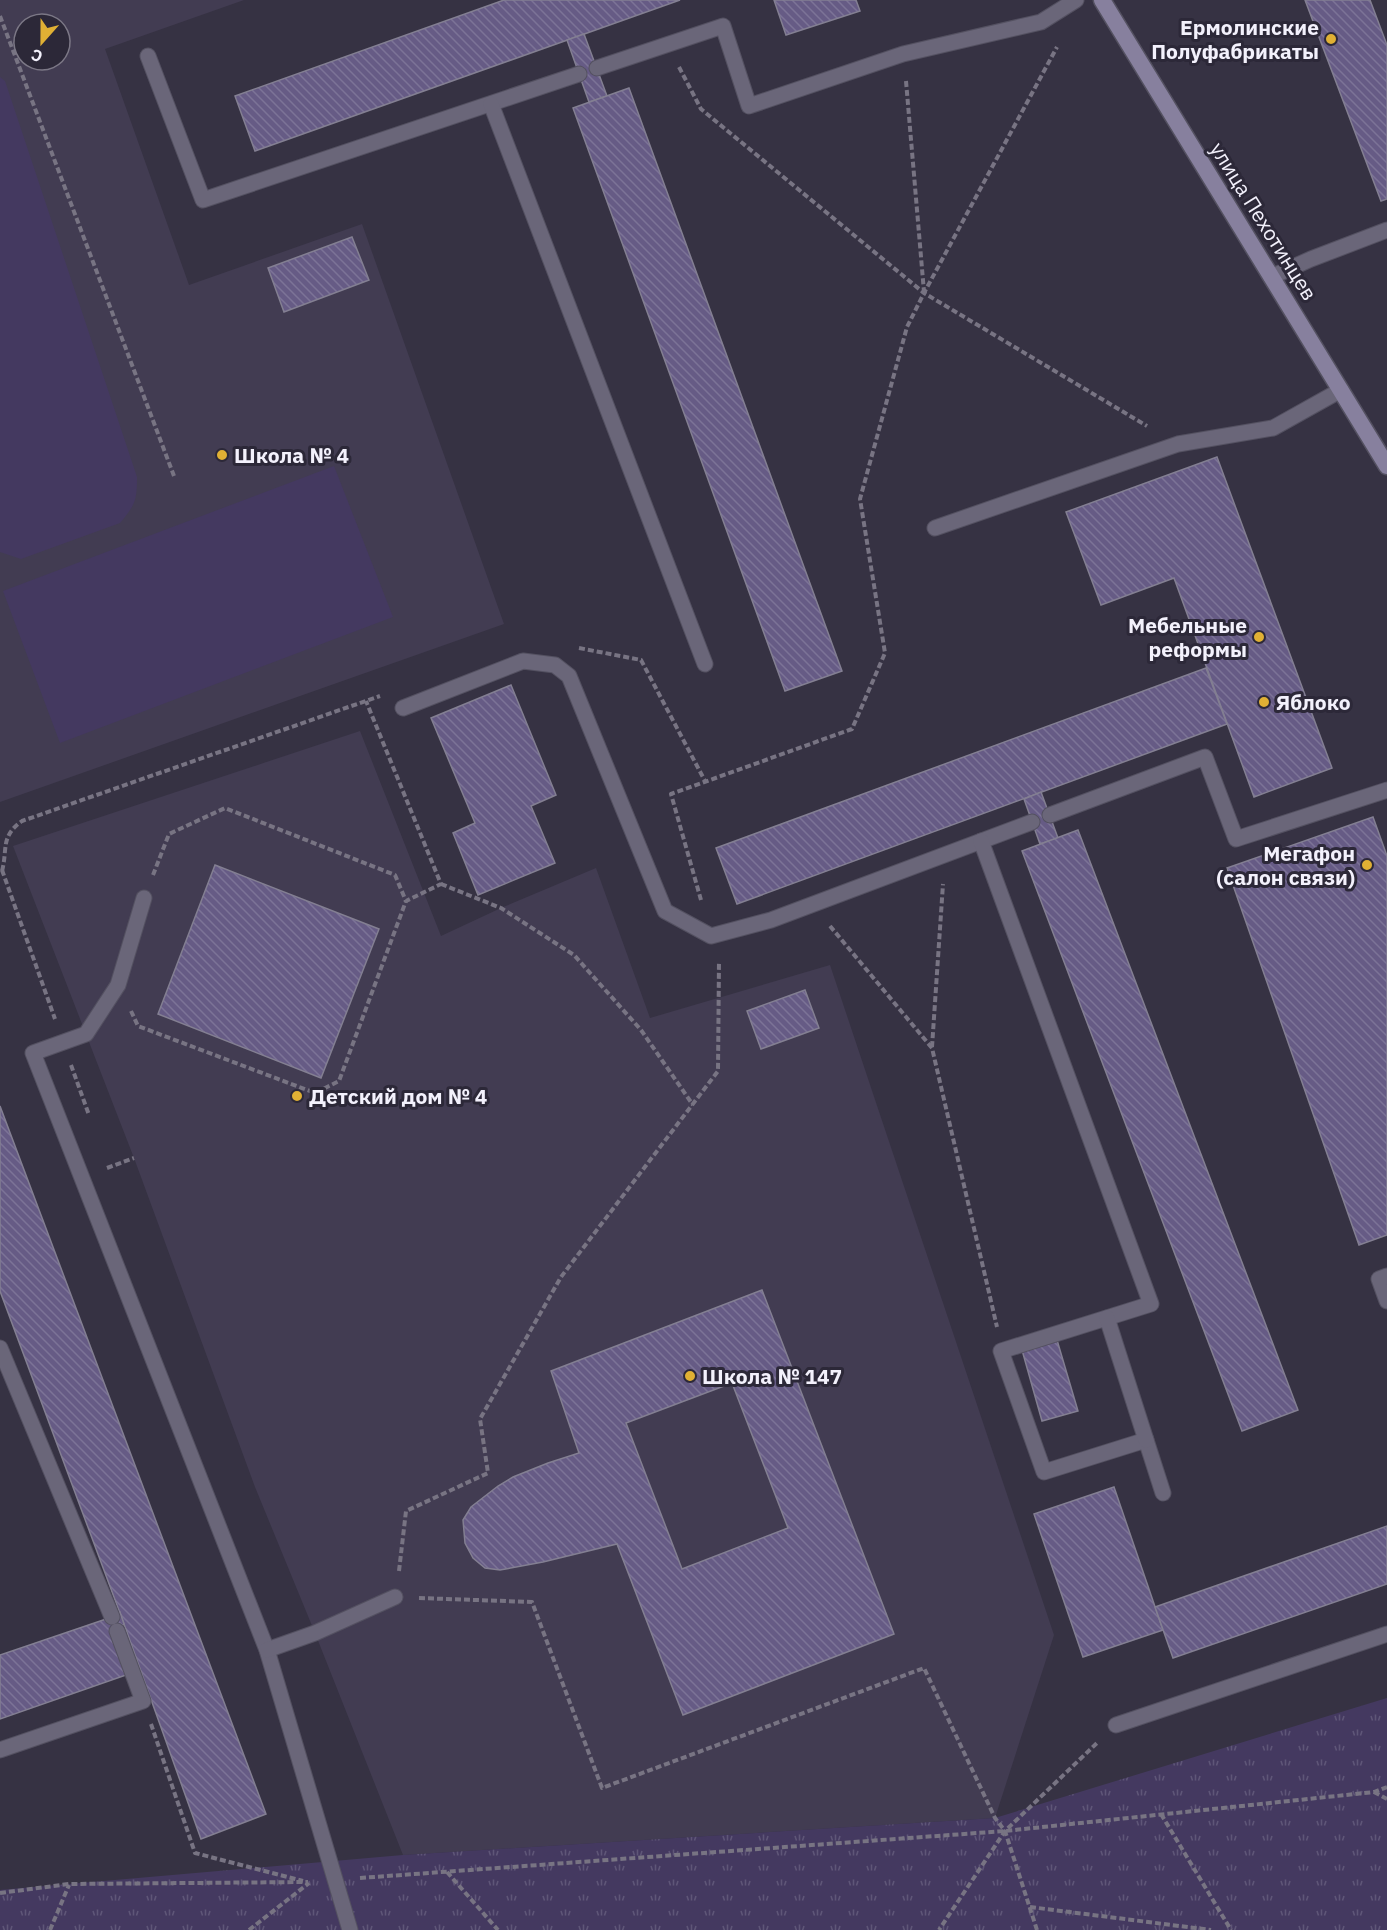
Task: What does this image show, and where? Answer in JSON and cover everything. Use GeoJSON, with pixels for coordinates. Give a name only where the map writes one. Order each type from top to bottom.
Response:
{"type":"FeatureCollection","features":[{"type":"Feature","properties":{"kind":"main road","name":"улица Пехотинцев"},"geometry":{"type":"LineString","coordinates":[[1102,0],[1387,466]]}},
{"type":"Feature","properties":{"kind":"lane"},"geometry":{"type":"LineString","coordinates":[[597,68],[723,26],[749,106],[903,54],[1041,22],[1076,0]]}},
{"type":"Feature","properties":{"kind":"lane"},"geometry":{"type":"LineString","coordinates":[[148,56],[202,200],[579,74]]}},
{"type":"Feature","properties":{"kind":"lane"},"geometry":{"type":"LineString","coordinates":[[491,104],[705,664]]}},
{"type":"Feature","properties":{"kind":"lane"},"geometry":{"type":"LineString","coordinates":[[1271,277],[1387,230]]}},
{"type":"Feature","properties":{"kind":"lane"},"geometry":{"type":"LineString","coordinates":[[935,528],[1178,444],[1273,428],[1341,390]]}},
{"type":"Feature","properties":{"kind":"lane"},"geometry":{"type":"LineString","coordinates":[[403,708],[523,661],[555,665],[569,676],[665,911],[711,936],[771,920],[1032,822]]}},
{"type":"Feature","properties":{"kind":"lane"},"geometry":{"type":"LineString","coordinates":[[1050,815],[1204,757],[1236,839],[1387,790]]}},
{"type":"Feature","properties":{"kind":"lane"},"geometry":{"type":"LineString","coordinates":[[981,841],[1150,1304],[1001,1351],[1044,1472],[1146,1440]]}},
{"type":"Feature","properties":{"kind":"lane"},"geometry":{"type":"LineString","coordinates":[[144,898],[118,985],[86,1034],[33,1053],[267,1650],[350,1930]]}},
{"type":"Feature","properties":{"kind":"lane"},"geometry":{"type":"LineString","coordinates":[[1387,1276],[1379,1279],[1387,1301]]}},
{"type":"Feature","properties":{"kind":"lane"},"geometry":{"type":"LineString","coordinates":[[1107,1318],[1163,1493]]}},
{"type":"Feature","properties":{"kind":"lane"},"geometry":{"type":"LineString","coordinates":[[0,1348],[115,1624],[143,1701],[0,1750]]}},
{"type":"Feature","properties":{"kind":"lane"},"geometry":{"type":"LineString","coordinates":[[267,1650],[315,1633],[395,1597]]}},
{"type":"Feature","properties":{"kind":"lane"},"geometry":{"type":"LineString","coordinates":[[1116,1725],[1387,1634]]}},
{"type":"Feature","properties":{"kind":"path"},"geometry":{"type":"LineString","coordinates":[[0,16],[174,476]]}},
{"type":"Feature","properties":{"kind":"path"},"geometry":{"type":"LineString","coordinates":[[668,44],[701,109],[924,293],[1178,444]]}},
{"type":"Feature","properties":{"kind":"path"},"geometry":{"type":"LineString","coordinates":[[1037,1930],[1005,1831],[995,1818],[924,1668],[602,1788],[532,1602],[395,1597],[406,1511],[488,1473],[480,1419],[561,1277],[718,1071],[719,953],[711,936],[671,794],[852,729],[885,653],[860,499],[907,327],[1057,47]]}},
{"type":"Feature","properties":{"kind":"path"},"geometry":{"type":"LineString","coordinates":[[903,54],[924,293]]}},
{"type":"Feature","properties":{"kind":"path"},"geometry":{"type":"LineString","coordinates":[[574,647],[641,660],[705,781]]}},
{"type":"Feature","properties":{"kind":"path"},"geometry":{"type":"LineString","coordinates":[[63,1042],[1,871],[11,829],[22,821],[388,693]]}},
{"type":"Feature","properties":{"kind":"path"},"geometry":{"type":"LineString","coordinates":[[366,701],[441,884],[501,908],[574,955],[641,1030],[693,1105]]}},
{"type":"Feature","properties":{"kind":"path"},"geometry":{"type":"LineString","coordinates":[[118,985],[138,1026],[315,1094],[339,1081],[406,901],[395,875],[225,808],[169,834],[144,898]]}},
{"type":"Feature","properties":{"kind":"path"},"geometry":{"type":"LineString","coordinates":[[945,854],[932,1048],[992,1300],[1001,1351]]}},
{"type":"Feature","properties":{"kind":"path"},"geometry":{"type":"LineString","coordinates":[[406,901],[441,884]]}},
{"type":"Feature","properties":{"kind":"path"},"geometry":{"type":"LineString","coordinates":[[820,928],[831,926],[932,1048]]}},
{"type":"Feature","properties":{"kind":"path"},"geometry":{"type":"LineString","coordinates":[[107,1168],[134,1158]]}},
{"type":"Feature","properties":{"kind":"path"},"geometry":{"type":"LineString","coordinates":[[143,1701],[195,1853],[309,1882]]}},
{"type":"Feature","properties":{"kind":"path"},"geometry":{"type":"LineString","coordinates":[[939,1930],[1005,1831],[1116,1725]]}},
{"type":"Feature","properties":{"kind":"path"},"geometry":{"type":"LineString","coordinates":[[357,1878],[1005,1831],[1374,1792],[1387,1788]]}},
{"type":"Feature","properties":{"kind":"path"},"geometry":{"type":"LineString","coordinates":[[1374,1792],[1387,1799]]}},
{"type":"Feature","properties":{"kind":"path"},"geometry":{"type":"LineString","coordinates":[[1161,1814],[1231,1930]]}},
{"type":"Feature","properties":{"kind":"path"},"geometry":{"type":"LineString","coordinates":[[447,1871],[498,1930]]}},
{"type":"Feature","properties":{"kind":"path"},"geometry":{"type":"LineString","coordinates":[[0,1893],[69,1884],[309,1882]]}},
{"type":"Feature","properties":{"kind":"path"},"geometry":{"type":"LineString","coordinates":[[249,1930],[309,1882]]}},
{"type":"Feature","properties":{"kind":"path"},"geometry":{"type":"LineString","coordinates":[[50,1930],[69,1884]]}},
{"type":"Feature","properties":{"kind":"path"},"geometry":{"type":"LineString","coordinates":[[1030,1907],[1211,1930]]}},
{"type":"Feature","properties":{"kind":"shaded area","name":"Школа № 4"},"geometry":{"type":"Polygon","coordinates":[[[0,0],[244,0],[105,49],[189,285],[362,224],[504,624],[0,802],[0,0]]]}},
{"type":"Feature","properties":{"kind":"shaded area","name":"Школа № 147"},"geometry":{"type":"Polygon","coordinates":[[[360,731],[441,936],[596,868],[650,1018],[830,965],[1054,1635],[995,1818],[403,1855],[255,1487],[134,1158],[13,846],[360,731]]]}},
{"type":"Feature","properties":{"kind":"green space"},"geometry":{"type":"Polygon","coordinates":[[[0,77],[5,81],[137,477],[134,502],[120,523],[21,559],[0,552],[0,77]]]}},
{"type":"Feature","properties":{"kind":"green space"},"geometry":{"type":"Polygon","coordinates":[[[334,466],[393,617],[60,743],[3,591],[334,466]]]}},
{"type":"Feature","properties":{"kind":"green space"},"geometry":{"type":"Polygon","coordinates":[[[1387,1698],[1387,1930],[0,1930],[0,1890],[403,1855],[995,1818],[1387,1698]]]}},
{"type":"Feature","properties":{"kind":"building"},"geometry":{"type":"Polygon","coordinates":[[[504,0],[680,0],[255,151],[235,96],[504,0]]]}},
{"type":"Feature","properties":{"kind":"building"},"geometry":{"type":"Polygon","coordinates":[[[774,0],[856,0],[860,11],[786,35],[774,0]]]}},
{"type":"Feature","properties":{"kind":"building"},"geometry":{"type":"Polygon","coordinates":[[[1305,0],[1370,0],[1387,45],[1387,199],[1381,201],[1305,0]]]}},
{"type":"Feature","properties":{"kind":"building"},"geometry":{"type":"Polygon","coordinates":[[[584,34],[607,96],[589,102],[567,40],[584,34]]]}},
{"type":"Feature","properties":{"kind":"building"},"geometry":{"type":"Polygon","coordinates":[[[629,88],[842,671],[785,691],[573,108],[629,88]]]}},
{"type":"Feature","properties":{"kind":"building"},"geometry":{"type":"Polygon","coordinates":[[[352,237],[369,280],[284,312],[268,268],[352,237]]]}},
{"type":"Feature","properties":{"kind":"building"},"geometry":{"type":"Polygon","coordinates":[[[1217,457],[1332,768],[1254,797],[1174,578],[1101,605],[1066,512],[1217,457]]]}},
{"type":"Feature","properties":{"kind":"building"},"geometry":{"type":"Polygon","coordinates":[[[1206,668],[1227,724],[737,904],[716,848],[1206,668]]]}},
{"type":"Feature","properties":{"kind":"building"},"geometry":{"type":"Polygon","coordinates":[[[511,685],[556,795],[531,806],[555,863],[478,895],[453,833],[475,823],[431,718],[511,685]]]}},
{"type":"Feature","properties":{"kind":"building"},"geometry":{"type":"Polygon","coordinates":[[[1041,792],[1058,838],[1040,844],[1024,799],[1041,792]]]}},
{"type":"Feature","properties":{"kind":"building"},"geometry":{"type":"Polygon","coordinates":[[[1373,817],[1387,856],[1387,1235],[1359,1245],[1227,868],[1373,817]]]}},
{"type":"Feature","properties":{"kind":"building"},"geometry":{"type":"Polygon","coordinates":[[[1078,830],[1298,1410],[1242,1431],[1022,851],[1078,830]]]}},
{"type":"Feature","properties":{"kind":"building"},"geometry":{"type":"Polygon","coordinates":[[[215,865],[379,929],[321,1078],[158,1014],[215,865]]]}},
{"type":"Feature","properties":{"kind":"building"},"geometry":{"type":"Polygon","coordinates":[[[805,990],[819,1028],[761,1049],[747,1011],[805,990]]]}},
{"type":"Feature","properties":{"kind":"building"},"geometry":{"type":"Polygon","coordinates":[[[0,1106],[266,1814],[201,1839],[0,1291],[0,1106]]]}},
{"type":"Feature","properties":{"kind":"building"},"geometry":{"type":"Polygon","coordinates":[[[762,1290],[894,1634],[683,1715],[617,1544],[500,1570],[485,1568],[473,1558],[465,1543],[463,1520],[471,1507],[513,1477],[579,1453],[551,1371],[762,1290]],[[732,1383],[626,1423],[682,1569],[788,1528],[732,1383]]]}},
{"type":"Feature","properties":{"kind":"building"},"geometry":{"type":"Polygon","coordinates":[[[1057,1340],[1078,1411],[1042,1421],[1022,1350],[1057,1340]]]}},
{"type":"Feature","properties":{"kind":"building"},"geometry":{"type":"Polygon","coordinates":[[[1114,1487],[1163,1630],[1083,1657],[1034,1514],[1114,1487]]]}},
{"type":"Feature","properties":{"kind":"building"},"geometry":{"type":"Polygon","coordinates":[[[1387,1526],[1387,1584],[1173,1658],[1155,1607],[1387,1526]]]}},
{"type":"Feature","properties":{"kind":"building"},"geometry":{"type":"Polygon","coordinates":[[[120,1612],[124,1624],[117,1631],[126,1675],[0,1719],[0,1655],[112,1617],[120,1612]]]}},
{"type":"Feature","properties":{"kind":"place","name":"Ермолинские Полуфабрикаты"},"geometry":{"type":"Point","coordinates":[1331,39]}},
{"type":"Feature","properties":{"kind":"place","name":"Школа № 4"},"geometry":{"type":"Point","coordinates":[222,455]}},
{"type":"Feature","properties":{"kind":"place","name":"Мебельные реформы"},"geometry":{"type":"Point","coordinates":[1259,637]}},
{"type":"Feature","properties":{"kind":"place","name":"Яблоко"},"geometry":{"type":"Point","coordinates":[1264,702]}},
{"type":"Feature","properties":{"kind":"place","name":"Мегафон (салон связи)"},"geometry":{"type":"Point","coordinates":[1367,865]}},
{"type":"Feature","properties":{"kind":"place","name":"Детский дом № 4"},"geometry":{"type":"Point","coordinates":[297,1096]}},
{"type":"Feature","properties":{"kind":"place","name":"Школа № 147"},"geometry":{"type":"Point","coordinates":[690,1376]}}]}
